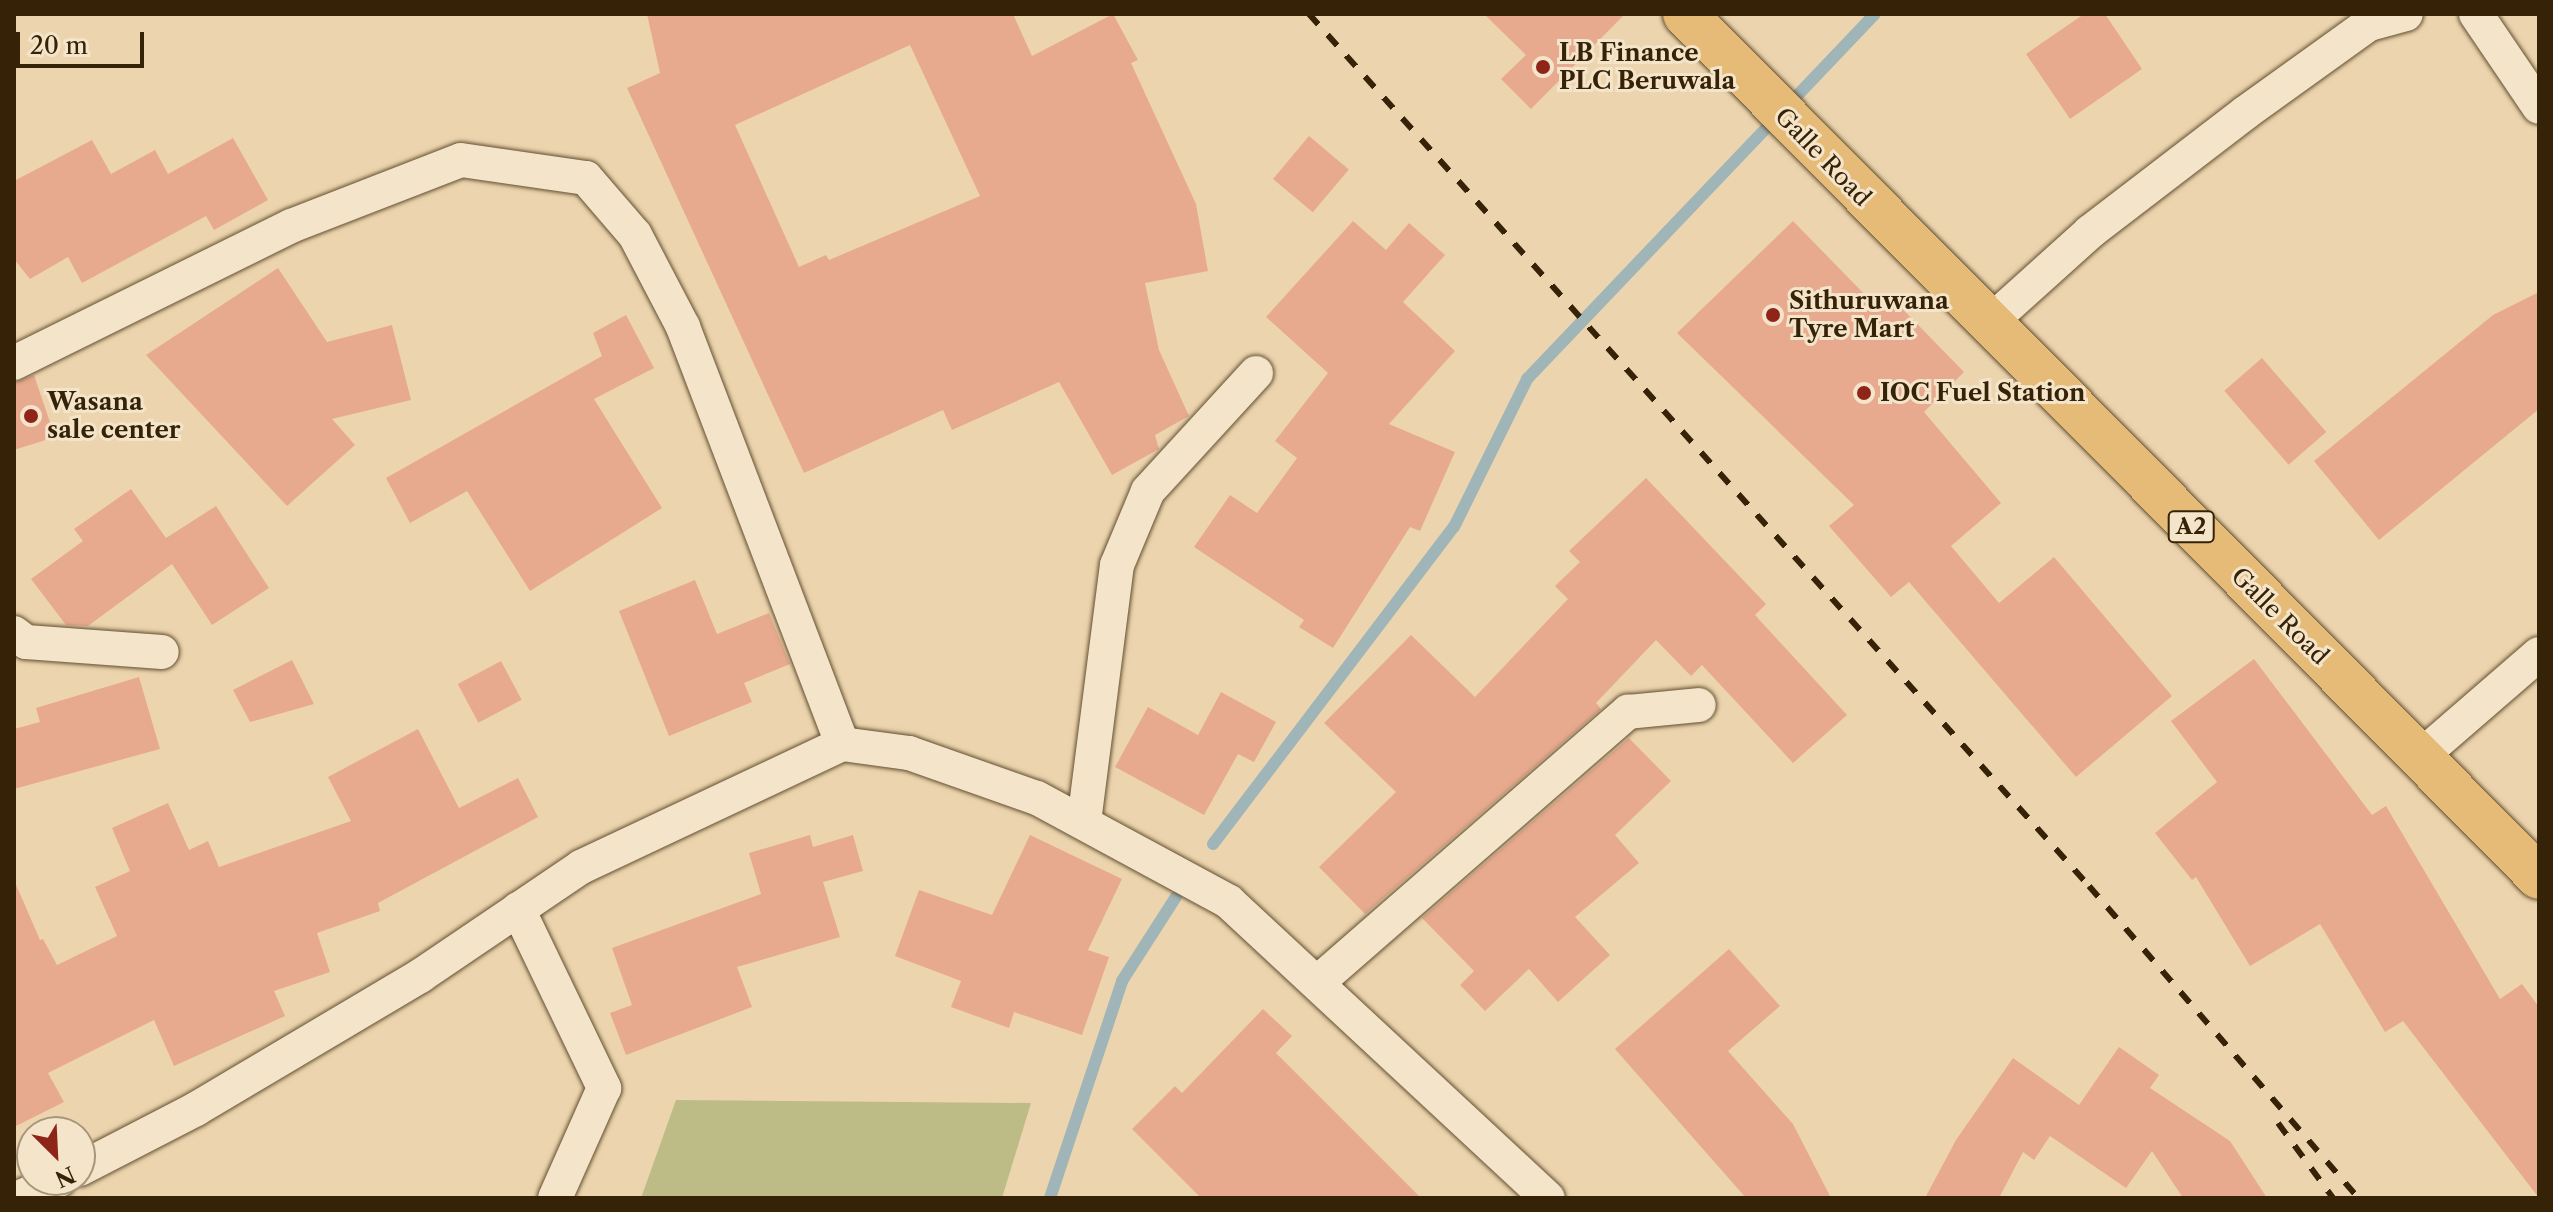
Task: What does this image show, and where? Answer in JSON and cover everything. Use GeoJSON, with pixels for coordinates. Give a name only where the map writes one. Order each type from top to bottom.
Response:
{"type":"FeatureCollection","features":[{"type":"Feature","properties":{"kind":"highway","name":"Galle Road"},"geometry":{"type":"LineString","coordinates":[[1688,18],[1843,178],[2539,877]]}},
{"type":"Feature","properties":{"kind":"street"},"geometry":{"type":"LineString","coordinates":[[1989,323],[2090,232],[2245,113],[2369,24],[2406,14]]}},
{"type":"Feature","properties":{"kind":"street"},"geometry":{"type":"LineString","coordinates":[[2476,14],[2539,107]]}},
{"type":"Feature","properties":{"kind":"street"},"geometry":{"type":"LineString","coordinates":[[14,363],[291,226],[461,160],[586,178],[635,235],[683,327],[842,744]]}},
{"type":"Feature","properties":{"kind":"street"},"geometry":{"type":"LineString","coordinates":[[1084,822],[1117,565],[1148,491],[1256,373]]}},
{"type":"Feature","properties":{"kind":"street"},"geometry":{"type":"LineString","coordinates":[[14,633],[26,642],[162,652]]}},
{"type":"Feature","properties":{"kind":"street"},"geometry":{"type":"LineString","coordinates":[[2420,757],[2539,654]]}},
{"type":"Feature","properties":{"kind":"street"},"geometry":{"type":"LineString","coordinates":[[1317,983],[1628,712],[1699,705]]}},
{"type":"Feature","properties":{"kind":"street"},"geometry":{"type":"LineString","coordinates":[[96,1161],[196,1109],[407,984],[581,867],[842,744],[909,753],[1037,798],[1229,902],[1548,1198]]}},
{"type":"Feature","properties":{"kind":"street"},"geometry":{"type":"LineString","coordinates":[[518,909],[604,1088],[555,1198]]}},
{"type":"Feature","properties":{"kind":"shaded area"},"geometry":{"type":"Polygon","coordinates":[[[676,1100],[1031,1103],[1002,1198],[641,1198],[676,1100]]]}},
{"type":"Feature","properties":{"kind":"building"},"geometry":{"type":"Polygon","coordinates":[[[647,14],[1013,14],[1032,56],[1113,14],[1138,60],[1131,63],[1196,204],[1208,271],[1145,283],[1159,350],[1189,416],[1155,435],[1159,449],[1112,475],[1059,382],[952,430],[943,410],[804,473],[627,88],[660,73],[647,14]],[[910,45],[735,125],[799,267],[826,255],[829,260],[980,196],[910,45]]]}},
{"type":"Feature","properties":{"kind":"building","name":"LB Finance PLC Beruwala"},"geometry":{"type":"Polygon","coordinates":[[[1484,14],[1625,14],[1531,109],[1501,79],[1526,55],[1484,14]]]}},
{"type":"Feature","properties":{"kind":"building"},"geometry":{"type":"Polygon","coordinates":[[[2084,14],[2105,14],[2142,69],[2070,119],[2026,54],[2084,14]]]}},
{"type":"Feature","properties":{"kind":"building"},"geometry":{"type":"Polygon","coordinates":[[[1309,136],[1349,169],[1313,212],[1273,179],[1309,136]]]}},
{"type":"Feature","properties":{"kind":"building"},"geometry":{"type":"Polygon","coordinates":[[[233,138],[268,200],[214,230],[206,216],[82,283],[68,257],[30,279],[14,259],[14,181],[92,140],[111,174],[155,150],[168,174],[233,138]]]}},
{"type":"Feature","properties":{"kind":"building"},"geometry":{"type":"Polygon","coordinates":[[[1353,221],[1386,250],[1409,223],[1445,255],[1403,302],[1455,351],[1389,424],[1455,452],[1420,531],[1410,527],[1333,648],[1299,627],[1304,620],[1194,547],[1230,495],[1257,513],[1297,458],[1275,441],[1328,373],[1266,317],[1353,221]]]}},
{"type":"Feature","properties":{"kind":"building"},"geometry":{"type":"Polygon","coordinates":[[[1793,221],[1875,305],[1887,293],[1964,372],[1924,412],[2001,503],[1951,546],[1999,603],[2054,557],[2172,696],[2076,777],[1909,582],[1891,597],[1829,526],[1854,505],[1677,333],[1793,221]]]}},
{"type":"Feature","properties":{"kind":"building"},"geometry":{"type":"Polygon","coordinates":[[[278,268],[327,342],[392,325],[411,400],[332,419],[355,445],[287,506],[146,355],[278,268]]]}},
{"type":"Feature","properties":{"kind":"building"},"geometry":{"type":"Polygon","coordinates":[[[2539,292],[2539,409],[2379,540],[2314,461],[2493,315],[2539,292]]]}},
{"type":"Feature","properties":{"kind":"building"},"geometry":{"type":"Polygon","coordinates":[[[626,315],[654,368],[594,399],[662,508],[530,591],[467,491],[410,523],[386,478],[602,356],[593,333],[626,315]]]}},
{"type":"Feature","properties":{"kind":"building"},"geometry":{"type":"Polygon","coordinates":[[[2262,358],[2326,432],[2289,465],[2224,391],[2262,358]]]}},
{"type":"Feature","properties":{"kind":"building","name":"Wasana sale center"},"geometry":{"type":"Polygon","coordinates":[[[34,375],[55,437],[14,450],[14,383],[34,375]]]}},
{"type":"Feature","properties":{"kind":"building"},"geometry":{"type":"Polygon","coordinates":[[[1646,478],[1766,604],[1755,615],[1847,715],[1793,763],[1702,665],[1691,676],[1656,640],[1596,703],[1601,709],[1365,914],[1319,867],[1396,792],[1324,723],[1411,635],[1475,697],[1568,599],[1555,586],[1580,562],[1569,551],[1646,478]]]}},
{"type":"Feature","properties":{"kind":"building"},"geometry":{"type":"Polygon","coordinates":[[[131,489],[166,538],[216,506],[269,588],[212,625],[172,564],[88,626],[66,625],[31,579],[83,541],[74,529],[131,489]]]}},
{"type":"Feature","properties":{"kind":"building"},"geometry":{"type":"Polygon","coordinates":[[[695,580],[717,634],[769,613],[790,664],[744,683],[752,702],[669,736],[619,611],[695,580]]]}},
{"type":"Feature","properties":{"kind":"building"},"geometry":{"type":"Polygon","coordinates":[[[2254,659],[2372,815],[2386,806],[2500,999],[2522,984],[2539,1007],[2539,1198],[2403,1021],[2385,1032],[2320,924],[2250,966],[2196,877],[2192,880],[2155,833],[2217,782],[2171,721],[2254,659]]]}},
{"type":"Feature","properties":{"kind":"building"},"geometry":{"type":"Polygon","coordinates":[[[292,660],[314,704],[250,722],[233,690],[292,660]]]}},
{"type":"Feature","properties":{"kind":"building"},"geometry":{"type":"Polygon","coordinates":[[[501,661],[522,700],[478,723],[458,684],[501,661]]]}},
{"type":"Feature","properties":{"kind":"building"},"geometry":{"type":"Polygon","coordinates":[[[139,677],[160,749],[14,789],[14,729],[40,722],[36,708],[139,677]]]}},
{"type":"Feature","properties":{"kind":"building"},"geometry":{"type":"Polygon","coordinates":[[[1221,692],[1276,722],[1254,762],[1238,754],[1204,815],[1115,767],[1148,707],[1198,735],[1221,692]]]}},
{"type":"Feature","properties":{"kind":"building"},"geometry":{"type":"Polygon","coordinates":[[[418,729],[459,808],[518,778],[538,817],[378,903],[380,911],[317,933],[330,972],[274,991],[285,1016],[174,1066],[154,1020],[48,1073],[64,1102],[36,1116],[16,1116],[14,1127],[14,880],[40,940],[43,939],[57,965],[117,936],[95,887],[130,871],[112,828],[168,803],[189,850],[208,841],[219,867],[351,821],[328,777],[418,729]]]}},
{"type":"Feature","properties":{"kind":"building"},"geometry":{"type":"Polygon","coordinates":[[[1629,738],[1671,781],[1615,835],[1639,863],[1575,917],[1610,955],[1558,1002],[1529,969],[1485,1011],[1460,985],[1474,971],[1422,918],[1629,738]]]}},
{"type":"Feature","properties":{"kind":"building"},"geometry":{"type":"Polygon","coordinates":[[[810,835],[813,847],[853,835],[863,871],[823,882],[840,937],[737,967],[752,1007],[626,1055],[610,1013],[632,1005],[612,948],[761,894],[749,853],[810,835]]]}},
{"type":"Feature","properties":{"kind":"building"},"geometry":{"type":"Polygon","coordinates":[[[1030,835],[1122,879],[1088,950],[1109,957],[1082,1035],[1014,1012],[1009,1028],[951,1007],[961,981],[895,956],[919,890],[992,915],[1030,835]]]}},
{"type":"Feature","properties":{"kind":"building"},"geometry":{"type":"Polygon","coordinates":[[[1729,949],[1780,1006],[1728,1051],[1793,1124],[1831,1198],[1746,1198],[1615,1049],[1729,949]]]}},
{"type":"Feature","properties":{"kind":"building"},"geometry":{"type":"Polygon","coordinates":[[[1263,1009],[1292,1036],[1276,1053],[1421,1198],[1201,1198],[1132,1129],[1175,1086],[1182,1093],[1263,1009]]]}},
{"type":"Feature","properties":{"kind":"building"},"geometry":{"type":"Polygon","coordinates":[[[2119,1047],[2159,1075],[2150,1088],[2230,1141],[2267,1198],[2183,1198],[2152,1151],[2126,1188],[2050,1136],[2034,1160],[2023,1152],[1999,1198],[1925,1198],[1956,1140],[2013,1058],[2079,1105],[2119,1047]]]}},
{"type":"Feature","properties":{"kind":"waterway"},"geometry":{"type":"LineString","coordinates":[[1213,844],[1454,527],[1527,379],[1875,14]]}},
{"type":"Feature","properties":{"kind":"waterway"},"geometry":{"type":"LineString","coordinates":[[1050,1198],[1122,981],[1176,897]]}},
{"type":"Feature","properties":{"kind":"railway"},"geometry":{"type":"LineString","coordinates":[[1309,14],[2089,886],[2358,1198]]}},
{"type":"Feature","properties":{"kind":"railway"},"geometry":{"type":"LineString","coordinates":[[2278,1123],[2333,1198]]}},
{"type":"Feature","properties":{"kind":"place","name":"LB Finance PLC Beruwala"},"geometry":{"type":"Point","coordinates":[1543,67]}},
{"type":"Feature","properties":{"kind":"place","name":"Sithuruwana Tyre Mart"},"geometry":{"type":"Point","coordinates":[1773,315]}},
{"type":"Feature","properties":{"kind":"place","name":"IOC Fuel Station"},"geometry":{"type":"Point","coordinates":[1864,393]}},
{"type":"Feature","properties":{"kind":"place","name":"Wasana sale center"},"geometry":{"type":"Point","coordinates":[31,416]}}]}
